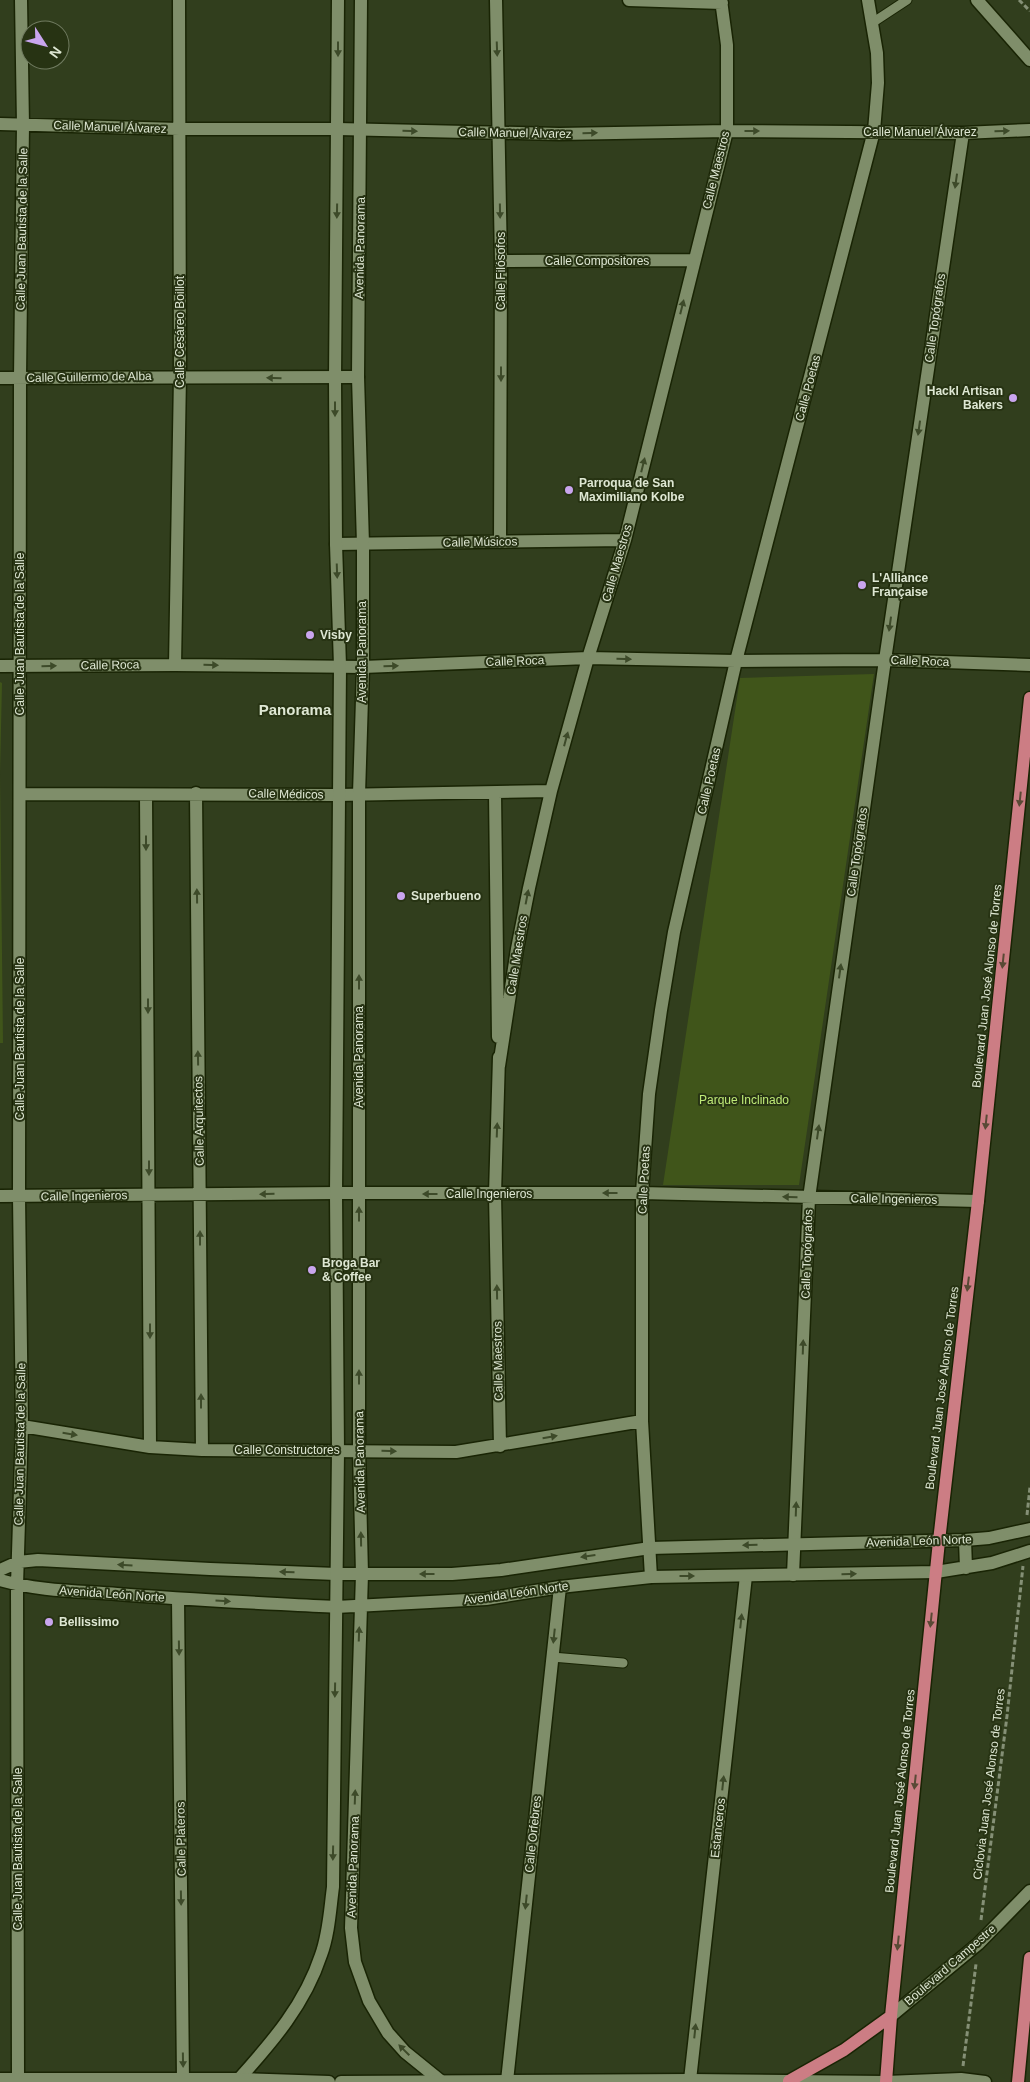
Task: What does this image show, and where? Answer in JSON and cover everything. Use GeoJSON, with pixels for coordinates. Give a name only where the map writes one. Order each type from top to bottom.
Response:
{"type":"FeatureCollection","features":[{"type":"Feature","properties":{"kind":"main road","name":"Boulevard Juan José Alonso de Torres"},"geometry":{"type":"LineString","coordinates":[[886,2082],[939,1541],[978,1201],[1030,698]]}},
{"type":"Feature","properties":{"kind":"main road"},"geometry":{"type":"LineString","coordinates":[[1018,2082],[1030,1958]]}},
{"type":"Feature","properties":{"kind":"main road"},"geometry":{"type":"LineString","coordinates":[[789,2081],[844,2050],[891,2016]]}},
{"type":"Feature","properties":{"kind":"street","name":"Calle Juan Bautista de la Salle"},"geometry":{"type":"LineString","coordinates":[[18,2079],[17,1585],[22,1426],[19,1197],[20,378],[23,125],[21,0]]}},
{"type":"Feature","properties":{"kind":"street","name":"Calle Cesáreo Boillot"},"geometry":{"type":"LineString","coordinates":[[175,665],[180,376],[179,0]]}},
{"type":"Feature","properties":{"kind":"street","name":"Avenida Panorama"},"geometry":{"type":"LineString","coordinates":[[239,2080],[274,2040],[297,2009],[310,1985],[322,1954],[329,1921],[333,1887],[338,1451],[336,1193],[340,666],[336,544],[335,379],[338,0]]}},
{"type":"Feature","properties":{"kind":"street","name":"Avenida Panorama"},"geometry":{"type":"LineString","coordinates":[[361,0],[358,377],[363,544],[363,667],[359,794],[359,1450],[362,1574],[351,1928],[355,1962],[369,2001],[388,2033],[405,2052],[442,2081]]}},
{"type":"Feature","properties":{"kind":"street","name":"Calle Filósofos"},"geometry":{"type":"LineString","coordinates":[[496,0],[501,261],[500,542]]}},
{"type":"Feature","properties":{"kind":"street"},"geometry":{"type":"LineString","coordinates":[[629,0],[722,2]]}},
{"type":"Feature","properties":{"kind":"street","name":"Calle Poetas"},"geometry":{"type":"LineString","coordinates":[[651,1577],[642,1421],[642,1193],[649,1094],[674,932],[736,661],[874,131],[878,83],[868,0]]}},
{"type":"Feature","properties":{"kind":"street"},"geometry":{"type":"LineString","coordinates":[[977,0],[1030,60]]}},
{"type":"Feature","properties":{"kind":"street","name":"Calle Maestros"},"geometry":{"type":"LineString","coordinates":[[499,1066],[517,949],[552,791],[588,658],[625,540],[693,260],[727,131],[728,54],[722,2]]}},
{"type":"Feature","properties":{"kind":"street","name":"Calle Manuel Álvarez"},"geometry":{"type":"LineString","coordinates":[[0,124],[180,129],[361,129],[559,134],[727,131],[963,133],[1030,130]]}},
{"type":"Feature","properties":{"kind":"street","name":"Calle Topógrafos"},"geometry":{"type":"LineString","coordinates":[[793,1575],[809,1198],[885,660],[963,133]]}},
{"type":"Feature","properties":{"kind":"street","name":"Calle Compositores"},"geometry":{"type":"LineString","coordinates":[[501,261],[693,260]]}},
{"type":"Feature","properties":{"kind":"street","name":"Calle Guillermo de Alba"},"geometry":{"type":"LineString","coordinates":[[0,378],[180,376],[335,379],[358,377]]}},
{"type":"Feature","properties":{"kind":"street","name":"Calle Músicos"},"geometry":{"type":"LineString","coordinates":[[336,544],[625,540]]}},
{"type":"Feature","properties":{"kind":"street","name":"Calle Roca"},"geometry":{"type":"LineString","coordinates":[[0,666],[363,667],[588,658],[736,661],[885,660],[1030,665]]}},
{"type":"Feature","properties":{"kind":"street","name":"Calle Médicos"},"geometry":{"type":"LineString","coordinates":[[20,794],[146,795],[196,793],[338,795],[552,791]]}},
{"type":"Feature","properties":{"kind":"street","name":"Calle Maestros"},"geometry":{"type":"LineString","coordinates":[[495,792],[499,1066],[495,1194],[500,1446]]}},
{"type":"Feature","properties":{"kind":"street","name":"Calle Arquitectos"},"geometry":{"type":"LineString","coordinates":[[196,793],[202,1450]]}},
{"type":"Feature","properties":{"kind":"street"},"geometry":{"type":"LineString","coordinates":[[146,795],[150,1447]]}},
{"type":"Feature","properties":{"kind":"street","name":"Calle Ingenieros"},"geometry":{"type":"LineString","coordinates":[[0,1196],[642,1193],[978,1201]]}},
{"type":"Feature","properties":{"kind":"street","name":"Calle Constructores"},"geometry":{"type":"LineString","coordinates":[[22,1426],[150,1447],[202,1450],[456,1452],[642,1421]]}},
{"type":"Feature","properties":{"kind":"street","name":"Avenida León Norte"},"geometry":{"type":"LineString","coordinates":[[0,1570],[18,1562],[38,1560],[336,1574],[452,1574],[501,1570],[650,1548],[965,1540],[1028,1529]]}},
{"type":"Feature","properties":{"kind":"street"},"geometry":{"type":"LineString","coordinates":[[965,1540],[966,1568]]}},
{"type":"Feature","properties":{"kind":"street","name":"Avenida León Norte"},"geometry":{"type":"LineString","coordinates":[[0,1580],[17,1585],[45,1589],[178,1599],[336,1607],[486,1599],[560,1587],[651,1577],[936,1572],[966,1568],[1027,1552]]}},
{"type":"Feature","properties":{"kind":"street","name":"Estanceros"},"geometry":{"type":"LineString","coordinates":[[690,2080],[746,1576]]}},
{"type":"Feature","properties":{"kind":"street","name":"Calle Orfebres"},"geometry":{"type":"LineString","coordinates":[[506,2081],[560,1587]]}},
{"type":"Feature","properties":{"kind":"street","name":"Calle Plateros"},"geometry":{"type":"LineString","coordinates":[[178,1599],[183,2080]]}},
{"type":"Feature","properties":{"kind":"street","name":"Boulevard Campestre"},"geometry":{"type":"LineString","coordinates":[[891,2016],[978,1944],[1030,1891]]}},
{"type":"Feature","properties":{"kind":"street"},"geometry":{"type":"LineString","coordinates":[[0,2079],[329,2082]]}},
{"type":"Feature","properties":{"kind":"street"},"geometry":{"type":"LineString","coordinates":[[341,2082],[690,2080],[886,2082],[961,2079],[985,2082]]}},
{"type":"Feature","properties":{"kind":"lane"},"geometry":{"type":"LineString","coordinates":[[872,23],[907,0]]}},
{"type":"Feature","properties":{"kind":"lane"},"geometry":{"type":"LineString","coordinates":[[552,1657],[623,1663]]}},
{"type":"Feature","properties":{"kind":"path"},"geometry":{"type":"LineString","coordinates":[[1019,0],[1030,11]]}},
{"type":"Feature","properties":{"kind":"path"},"geometry":{"type":"LineString","coordinates":[[1028,1529],[1030,1487]]}},
{"type":"Feature","properties":{"kind":"path","name":"Ciclovia Juan José Alonso de Torres"},"geometry":{"type":"LineString","coordinates":[[961,2079],[1027,1552]]}},
{"type":"Feature","properties":{"kind":"green space","name":"Parque Inclinado"},"geometry":{"type":"Polygon","coordinates":[[[874,674],[799,1185],[663,1185],[740,678],[874,674]]]}},
{"type":"Feature","properties":{"kind":"green space"},"geometry":{"type":"Polygon","coordinates":[[[0,682],[2,683],[0,774],[0,682]]]}},
{"type":"Feature","properties":{"kind":"green space"},"geometry":{"type":"Polygon","coordinates":[[[0,774],[3,1043],[0,1043],[0,774]]]}},
{"type":"Feature","properties":{"kind":"place","name":"Hackl Artisan Bakers"},"geometry":{"type":"Point","coordinates":[1013,398]}},
{"type":"Feature","properties":{"kind":"place","name":"Parroqua de San Maximiliano Kolbe"},"geometry":{"type":"Point","coordinates":[569,490]}},
{"type":"Feature","properties":{"kind":"place","name":"L'Alliance Française"},"geometry":{"type":"Point","coordinates":[862,585]}},
{"type":"Feature","properties":{"kind":"place","name":"Visby"},"geometry":{"type":"Point","coordinates":[310,635]}},
{"type":"Feature","properties":{"kind":"place","name":"Superbueno"},"geometry":{"type":"Point","coordinates":[401,896]}},
{"type":"Feature","properties":{"kind":"place","name":"Broga Bar & Coffee"},"geometry":{"type":"Point","coordinates":[312,1270]}},
{"type":"Feature","properties":{"kind":"place","name":"Bellissimo"},"geometry":{"type":"Point","coordinates":[49,1622]}},
{"type":"Feature","properties":{"kind":"district","name":"Panorama"},"geometry":{"type":"Point","coordinates":[295,709]}}]}
